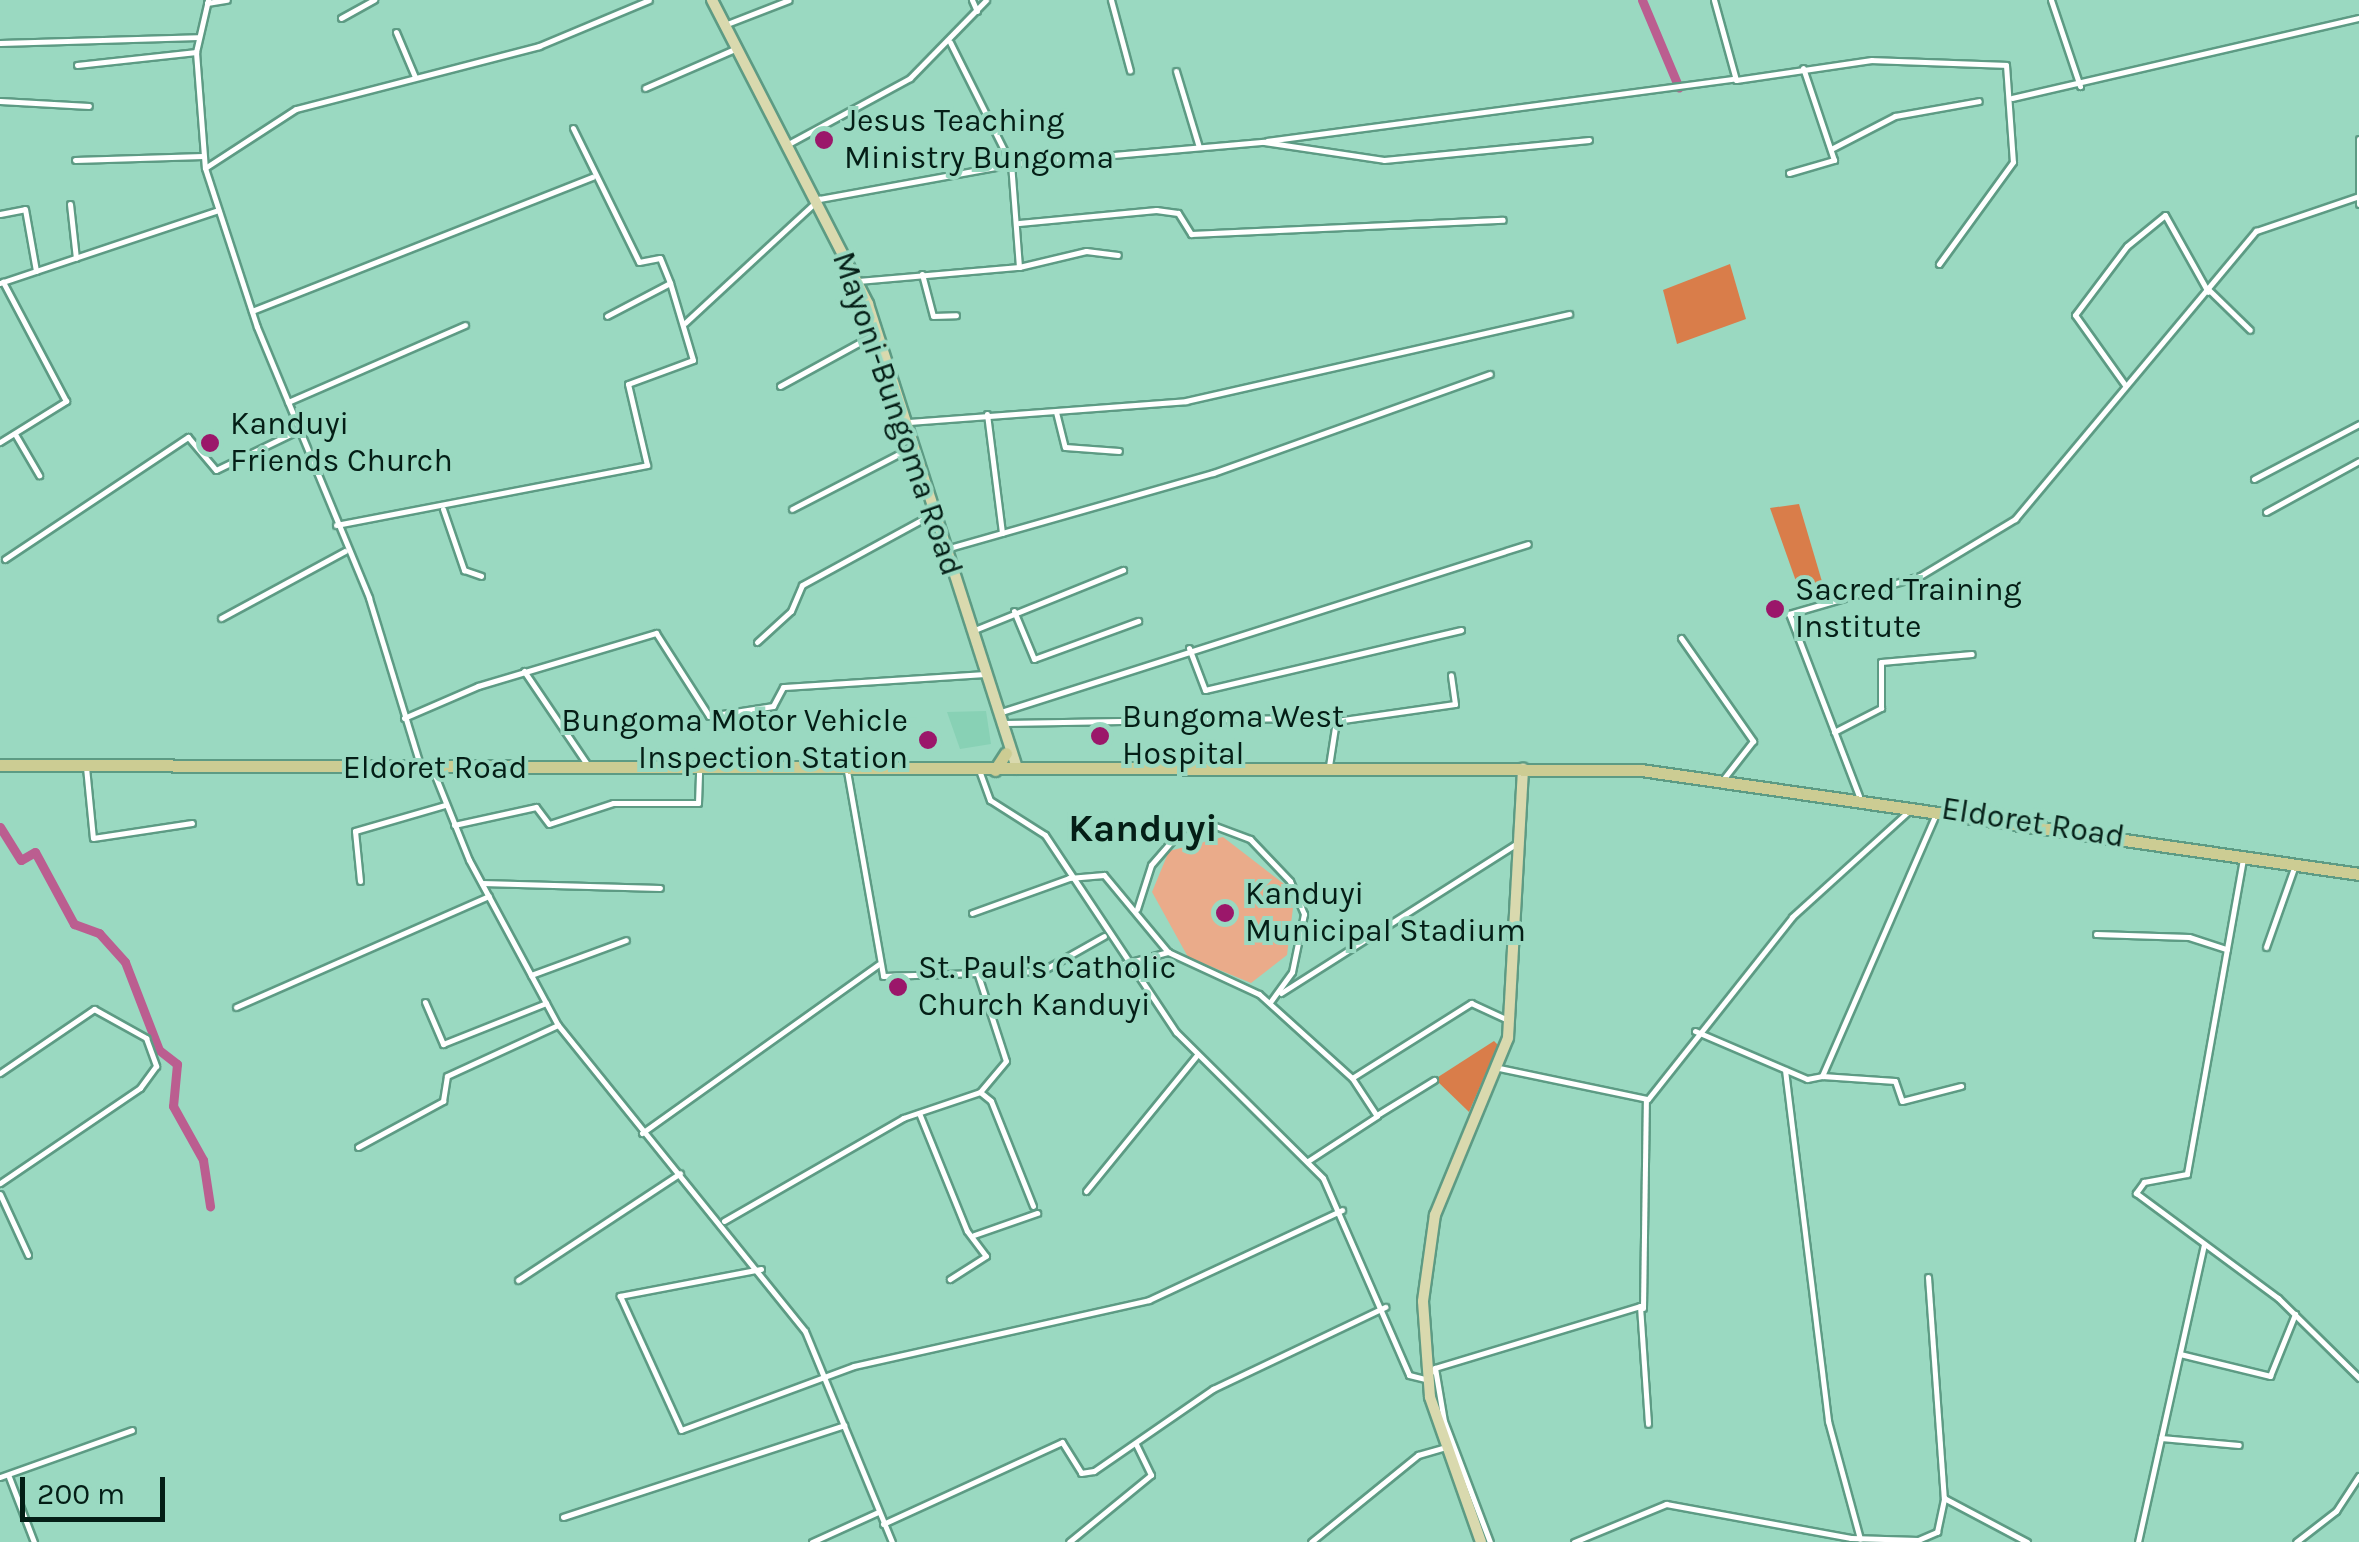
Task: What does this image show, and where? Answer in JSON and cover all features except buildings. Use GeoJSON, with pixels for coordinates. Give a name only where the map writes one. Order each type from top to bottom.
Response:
{"type":"FeatureCollection","features":[{"type":"Feature","properties":{"kind":"highway"},"geometry":{"type":"LineString","coordinates":[[995,770],[1006,753]]}},
{"type":"Feature","properties":{"kind":"highway","name":"Eldoret Road"},"geometry":{"type":"LineString","coordinates":[[0,764],[1519,770],[1708,776],[2359,874]]}},
{"type":"Feature","properties":{"kind":"main road","name":"Mayoni-Bungoma Road"},"geometry":{"type":"LineString","coordinates":[[712,0],[820,200],[858,282],[906,422],[998,723]]}},
{"type":"Feature","properties":{"kind":"main road"},"geometry":{"type":"LineString","coordinates":[[998,723],[1014,769]]}},
{"type":"Feature","properties":{"kind":"main road"},"geometry":{"type":"LineString","coordinates":[[998,723],[1014,769]]}},
{"type":"Feature","properties":{"kind":"main road"},"geometry":{"type":"LineString","coordinates":[[1481,1542],[1478,1522],[1442,1448],[1425,1378],[1430,1232],[1499,1068],[1511,1022],[1519,770]]}},
{"type":"Feature","properties":{"kind":"street"},"geometry":{"type":"LineString","coordinates":[[227,0],[208,1],[198,37],[204,168],[252,311],[345,551],[369,598],[404,718],[482,884],[558,1025],[642,1133],[724,1222],[761,1269],[829,1377],[844,1425],[892,1542]]}},
{"type":"Feature","properties":{"kind":"street"},"geometry":{"type":"LineString","coordinates":[[341,18],[374,0]]}},
{"type":"Feature","properties":{"kind":"street"},"geometry":{"type":"LineString","coordinates":[[204,168],[296,109],[539,46],[650,0]]}},
{"type":"Feature","properties":{"kind":"street"},"geometry":{"type":"LineString","coordinates":[[759,0],[762,8]]}},
{"type":"Feature","properties":{"kind":"street"},"geometry":{"type":"LineString","coordinates":[[724,26],[789,0]]}},
{"type":"Feature","properties":{"kind":"street"},"geometry":{"type":"LineString","coordinates":[[972,0],[976,12]]}},
{"type":"Feature","properties":{"kind":"street"},"geometry":{"type":"LineString","coordinates":[[790,143],[900,85],[950,42],[986,0]]}},
{"type":"Feature","properties":{"kind":"street"},"geometry":{"type":"LineString","coordinates":[[1111,0],[1130,71]]}},
{"type":"Feature","properties":{"kind":"street"},"geometry":{"type":"LineString","coordinates":[[1714,0],[1734,79]]}},
{"type":"Feature","properties":{"kind":"street"},"geometry":{"type":"LineString","coordinates":[[2052,0],[2080,86]]}},
{"type":"Feature","properties":{"kind":"street"},"geometry":{"type":"LineString","coordinates":[[2012,98],[2080,86],[2359,18]]}},
{"type":"Feature","properties":{"kind":"street"},"geometry":{"type":"LineString","coordinates":[[396,32],[415,77]]}},
{"type":"Feature","properties":{"kind":"street"},"geometry":{"type":"LineString","coordinates":[[0,43],[198,37]]}},
{"type":"Feature","properties":{"kind":"street"},"geometry":{"type":"LineString","coordinates":[[950,42],[1011,164],[1019,222],[1019,266]]}},
{"type":"Feature","properties":{"kind":"street"},"geometry":{"type":"LineString","coordinates":[[644,88],[737,48]]}},
{"type":"Feature","properties":{"kind":"street"},"geometry":{"type":"LineString","coordinates":[[77,64],[196,52]]}},
{"type":"Feature","properties":{"kind":"street"},"geometry":{"type":"LineString","coordinates":[[686,323],[820,200],[1011,164],[1264,142],[1804,68],[2000,62],[2012,98],[2011,166],[1938,264]]}},
{"type":"Feature","properties":{"kind":"street"},"geometry":{"type":"LineString","coordinates":[[1789,174],[1833,162],[1804,68]]}},
{"type":"Feature","properties":{"kind":"street"},"geometry":{"type":"LineString","coordinates":[[1176,71],[1200,148]]}},
{"type":"Feature","properties":{"kind":"street"},"geometry":{"type":"LineString","coordinates":[[0,101],[90,106]]}},
{"type":"Feature","properties":{"kind":"street"},"geometry":{"type":"LineString","coordinates":[[1831,149],[1895,116],[1980,102]]}},
{"type":"Feature","properties":{"kind":"street"},"geometry":{"type":"LineString","coordinates":[[335,525],[442,509],[647,465],[628,387],[644,372],[691,364],[686,323],[660,258],[639,262],[593,178],[573,128]]}},
{"type":"Feature","properties":{"kind":"street"},"geometry":{"type":"LineString","coordinates":[[1859,796],[1789,614],[1920,576],[2015,519],[2256,231],[2358,200],[2359,139]]}},
{"type":"Feature","properties":{"kind":"street"},"geometry":{"type":"LineString","coordinates":[[1264,142],[1384,160],[1589,140]]}},
{"type":"Feature","properties":{"kind":"street"},"geometry":{"type":"LineString","coordinates":[[75,160],[202,156]]}},
{"type":"Feature","properties":{"kind":"street"},"geometry":{"type":"LineString","coordinates":[[252,311],[593,178]]}},
{"type":"Feature","properties":{"kind":"street"},"geometry":{"type":"LineString","coordinates":[[70,204],[76,258]]}},
{"type":"Feature","properties":{"kind":"street"},"geometry":{"type":"LineString","coordinates":[[0,214],[25,209],[36,271]]}},
{"type":"Feature","properties":{"kind":"street"},"geometry":{"type":"LineString","coordinates":[[0,442],[66,401],[1,282],[218,210]]}},
{"type":"Feature","properties":{"kind":"street"},"geometry":{"type":"LineString","coordinates":[[1019,222],[1156,210],[1178,213],[1191,234],[1503,220]]}},
{"type":"Feature","properties":{"kind":"street"},"geometry":{"type":"LineString","coordinates":[[2125,386],[2075,315],[2127,246],[2167,216],[2208,291],[2250,330]]}},
{"type":"Feature","properties":{"kind":"street"},"geometry":{"type":"LineString","coordinates":[[858,282],[1019,266],[1076,252],[1118,254]]}},
{"type":"Feature","properties":{"kind":"street"},"geometry":{"type":"LineString","coordinates":[[922,274],[933,316],[956,315]]}},
{"type":"Feature","properties":{"kind":"street"},"geometry":{"type":"LineString","coordinates":[[607,316],[670,283]]}},
{"type":"Feature","properties":{"kind":"street"},"geometry":{"type":"LineString","coordinates":[[906,422],[1165,404],[1357,369],[1569,314]]}},
{"type":"Feature","properties":{"kind":"street"},"geometry":{"type":"LineString","coordinates":[[288,402],[465,325]]}},
{"type":"Feature","properties":{"kind":"street"},"geometry":{"type":"LineString","coordinates":[[780,386],[877,333]]}},
{"type":"Feature","properties":{"kind":"street"},"geometry":{"type":"LineString","coordinates":[[944,550],[1213,473],[1490,374]]}},
{"type":"Feature","properties":{"kind":"street"},"geometry":{"type":"LineString","coordinates":[[1056,410],[1065,447],[1119,451]]}},
{"type":"Feature","properties":{"kind":"street"},"geometry":{"type":"LineString","coordinates":[[987,414],[1002,533]]}},
{"type":"Feature","properties":{"kind":"street"},"geometry":{"type":"LineString","coordinates":[[2254,480],[2359,424]]}},
{"type":"Feature","properties":{"kind":"street"},"geometry":{"type":"LineString","coordinates":[[5,559],[188,437],[216,470],[300,430]]}},
{"type":"Feature","properties":{"kind":"street"},"geometry":{"type":"LineString","coordinates":[[16,434],[39,475]]}},
{"type":"Feature","properties":{"kind":"street"},"geometry":{"type":"LineString","coordinates":[[792,509],[912,447]]}},
{"type":"Feature","properties":{"kind":"street"},"geometry":{"type":"LineString","coordinates":[[2266,512],[2359,461]]}},
{"type":"Feature","properties":{"kind":"street"},"geometry":{"type":"LineString","coordinates":[[442,509],[464,570],[481,576]]}},
{"type":"Feature","properties":{"kind":"street"},"geometry":{"type":"LineString","coordinates":[[757,642],[790,611],[802,585],[932,514]]}},
{"type":"Feature","properties":{"kind":"street"},"geometry":{"type":"LineString","coordinates":[[998,723],[1189,648],[1528,544]]}},
{"type":"Feature","properties":{"kind":"street"},"geometry":{"type":"LineString","coordinates":[[220,618],[345,551]]}},
{"type":"Feature","properties":{"kind":"street"},"geometry":{"type":"LineString","coordinates":[[970,632],[1014,611],[1124,570]]}},
{"type":"Feature","properties":{"kind":"street"},"geometry":{"type":"LineString","coordinates":[[1014,611],[1034,660],[1138,622]]}},
{"type":"Feature","properties":{"kind":"street"},"geometry":{"type":"LineString","coordinates":[[1189,648],[1205,690],[1461,630]]}},
{"type":"Feature","properties":{"kind":"street"},"geometry":{"type":"LineString","coordinates":[[404,718],[524,671],[659,633],[702,711],[715,716],[774,706],[783,687],[983,674]]}},
{"type":"Feature","properties":{"kind":"street"},"geometry":{"type":"LineString","coordinates":[[1681,638],[1753,741],[1725,778]]}},
{"type":"Feature","properties":{"kind":"street"},"geometry":{"type":"LineString","coordinates":[[1834,732],[1881,708],[1881,662],[1972,654]]}},
{"type":"Feature","properties":{"kind":"street"},"geometry":{"type":"LineString","coordinates":[[524,671],[588,768]]}},
{"type":"Feature","properties":{"kind":"street"},"geometry":{"type":"LineString","coordinates":[[1328,769],[1336,721],[1455,704],[1452,675]]}},
{"type":"Feature","properties":{"kind":"street"},"geometry":{"type":"LineString","coordinates":[[998,723],[1282,718]]}},
{"type":"Feature","properties":{"kind":"street"},"geometry":{"type":"LineString","coordinates":[[86,764],[92,838],[192,824]]}},
{"type":"Feature","properties":{"kind":"street"},"geometry":{"type":"LineString","coordinates":[[454,826],[536,807],[550,824],[613,804],[698,803],[698,768]]}},
{"type":"Feature","properties":{"kind":"street"},"geometry":{"type":"LineString","coordinates":[[846,768],[880,964],[887,978],[1042,971],[1104,936]]}},
{"type":"Feature","properties":{"kind":"street"},"geometry":{"type":"LineString","coordinates":[[979,770],[990,800],[1046,835],[1104,936],[1197,1055],[1308,1161],[1342,1210],[1385,1307],[1409,1375],[1425,1378],[1435,1368],[1643,1309]]}},
{"type":"Feature","properties":{"kind":"street"},"geometry":{"type":"LineString","coordinates":[[360,880],[355,831],[444,805]]}},
{"type":"Feature","properties":{"kind":"street"},"geometry":{"type":"LineString","coordinates":[[1648,1424],[1640,1118],[1648,1098],[1695,1031],[1792,917],[1916,805]]}},
{"type":"Feature","properties":{"kind":"street"},"geometry":{"type":"LineString","coordinates":[[1822,1076],[1938,808]]}},
{"type":"Feature","properties":{"kind":"street"},"geometry":{"type":"LineString","coordinates":[[1137,909],[1151,865],[1183,828],[1210,824],[1250,839],[1290,881],[1304,914],[1292,972],[1271,1001]]}},
{"type":"Feature","properties":{"kind":"street"},"geometry":{"type":"LineString","coordinates":[[1271,1001],[1519,842]]}},
{"type":"Feature","properties":{"kind":"street"},"geometry":{"type":"LineString","coordinates":[[2244,856],[2187,1174],[2136,1190],[2294,1314],[2359,1378]]}},
{"type":"Feature","properties":{"kind":"street"},"geometry":{"type":"LineString","coordinates":[[2266,947],[2295,864]]}},
{"type":"Feature","properties":{"kind":"street"},"geometry":{"type":"LineString","coordinates":[[972,913],[1069,878],[1104,875],[1137,909],[1168,952],[1271,1001],[1352,1078],[1377,1116]]}},
{"type":"Feature","properties":{"kind":"street"},"geometry":{"type":"LineString","coordinates":[[482,884],[660,888]]}},
{"type":"Feature","properties":{"kind":"street"},"geometry":{"type":"LineString","coordinates":[[236,1006],[489,896]]}},
{"type":"Feature","properties":{"kind":"street"},"geometry":{"type":"LineString","coordinates":[[2096,934],[2189,937],[2228,949]]}},
{"type":"Feature","properties":{"kind":"street"},"geometry":{"type":"LineString","coordinates":[[531,974],[626,940]]}},
{"type":"Feature","properties":{"kind":"street"},"geometry":{"type":"LineString","coordinates":[[1124,964],[1168,952]]}},
{"type":"Feature","properties":{"kind":"street"},"geometry":{"type":"LineString","coordinates":[[642,1133],[880,964]]}},
{"type":"Feature","properties":{"kind":"street"},"geometry":{"type":"LineString","coordinates":[[724,1222],[919,1112],[980,1092],[1006,1061],[978,975]]}},
{"type":"Feature","properties":{"kind":"street"},"geometry":{"type":"LineString","coordinates":[[425,1002],[444,1044],[546,1004]]}},
{"type":"Feature","properties":{"kind":"street"},"geometry":{"type":"LineString","coordinates":[[1352,1078],[1471,1003],[1511,1022]]}},
{"type":"Feature","properties":{"kind":"street"},"geometry":{"type":"LineString","coordinates":[[0,1073],[94,1009],[146,1038],[156,1066],[115,1106],[0,1183]]}},
{"type":"Feature","properties":{"kind":"street"},"geometry":{"type":"LineString","coordinates":[[358,1147],[443,1101],[447,1076],[558,1025]]}},
{"type":"Feature","properties":{"kind":"street"},"geometry":{"type":"LineString","coordinates":[[1695,1031],[1785,1070],[1895,1081],[1902,1101],[1961,1086]]}},
{"type":"Feature","properties":{"kind":"street"},"geometry":{"type":"LineString","coordinates":[[1086,1190],[1197,1055]]}},
{"type":"Feature","properties":{"kind":"street"},"geometry":{"type":"LineString","coordinates":[[1499,1068],[1648,1098]]}},
{"type":"Feature","properties":{"kind":"street"},"geometry":{"type":"LineString","coordinates":[[1785,1070],[1828,1421],[1860,1540]]}},
{"type":"Feature","properties":{"kind":"street"},"geometry":{"type":"LineString","coordinates":[[1308,1161],[1434,1080]]}},
{"type":"Feature","properties":{"kind":"street"},"geometry":{"type":"LineString","coordinates":[[974,1236],[1035,1210],[991,1100],[980,1092]]}},
{"type":"Feature","properties":{"kind":"street"},"geometry":{"type":"LineString","coordinates":[[919,1112],[986,1262],[950,1279]]}},
{"type":"Feature","properties":{"kind":"street"},"geometry":{"type":"LineString","coordinates":[[518,1280],[680,1173]]}},
{"type":"Feature","properties":{"kind":"street"},"geometry":{"type":"LineString","coordinates":[[0,1194],[28,1255]]}},
{"type":"Feature","properties":{"kind":"street"},"geometry":{"type":"LineString","coordinates":[[761,1269],[620,1296],[679,1429],[829,1377],[1148,1300],[1342,1210]]}},
{"type":"Feature","properties":{"kind":"street"},"geometry":{"type":"LineString","coordinates":[[2138,1542],[2204,1244]]}},
{"type":"Feature","properties":{"kind":"street"},"geometry":{"type":"LineString","coordinates":[[1574,1542],[1666,1504],[1875,1542],[1932,1537],[1944,1498],[1928,1277]]}},
{"type":"Feature","properties":{"kind":"street"},"geometry":{"type":"LineString","coordinates":[[883,1524],[1062,1442],[1086,1474],[1257,1365],[1385,1307]]}},
{"type":"Feature","properties":{"kind":"street"},"geometry":{"type":"LineString","coordinates":[[2180,1354],[2270,1376],[2294,1314]]}},
{"type":"Feature","properties":{"kind":"street"},"geometry":{"type":"LineString","coordinates":[[1435,1368],[1444,1421],[1478,1522],[1490,1542]]}},
{"type":"Feature","properties":{"kind":"street"},"geometry":{"type":"LineString","coordinates":[[564,1517],[844,1425]]}},
{"type":"Feature","properties":{"kind":"street"},"geometry":{"type":"LineString","coordinates":[[0,1478],[132,1430]]}},
{"type":"Feature","properties":{"kind":"street"},"geometry":{"type":"LineString","coordinates":[[2161,1438],[2239,1445]]}},
{"type":"Feature","properties":{"kind":"street"},"geometry":{"type":"LineString","coordinates":[[1069,1542],[1152,1475],[1136,1444]]}},
{"type":"Feature","properties":{"kind":"street"},"geometry":{"type":"LineString","coordinates":[[1312,1542],[1418,1455],[1442,1448]]}},
{"type":"Feature","properties":{"kind":"street"},"geometry":{"type":"LineString","coordinates":[[2296,1542],[2336,1511],[2359,1476]]}},
{"type":"Feature","properties":{"kind":"street"},"geometry":{"type":"LineString","coordinates":[[9,1477],[34,1542]]}},
{"type":"Feature","properties":{"kind":"street"},"geometry":{"type":"LineString","coordinates":[[1944,1498],[2027,1542]]}},
{"type":"Feature","properties":{"kind":"street"},"geometry":{"type":"LineString","coordinates":[[812,1542],[878,1512]]}},
{"type":"Feature","properties":{"kind":"shaded area"},"geometry":{"type":"Polygon","coordinates":[[[1730,264],[1746,319],[1677,344],[1663,290],[1730,264]]]}},
{"type":"Feature","properties":{"kind":"shaded area"},"geometry":{"type":"Polygon","coordinates":[[[1799,504],[1826,595],[1803,601],[1770,508],[1799,504]]]}},
{"type":"Feature","properties":{"kind":"shaded area"},"geometry":{"type":"Polygon","coordinates":[[[986,711],[991,744],[960,749],[947,712],[986,711]]]}},
{"type":"Feature","properties":{"kind":"shaded area","name":"Kanduyi Municipal Stadium"},"geometry":{"type":"Polygon","coordinates":[[[1223,837],[1284,884],[1293,908],[1287,955],[1251,983],[1188,957],[1152,892],[1169,851],[1223,837]]]}},
{"type":"Feature","properties":{"kind":"shaded area"},"geometry":{"type":"Polygon","coordinates":[[[1494,1041],[1498,1045],[1469,1112],[1435,1079],[1494,1041]]]}},
{"type":"Feature","properties":{"kind":"waterway"},"geometry":{"type":"LineString","coordinates":[[1642,0],[1679,88]]}},
{"type":"Feature","properties":{"kind":"waterway"},"geometry":{"type":"LineString","coordinates":[[0,827],[21,860],[35,852],[74,924],[99,933],[125,962],[159,1050],[177,1064],[173,1106],[203,1160],[210,1206]]}},
{"type":"Feature","properties":{"kind":"place","name":"Jesus Teaching Ministry Bungoma"},"geometry":{"type":"Point","coordinates":[824,140]}},
{"type":"Feature","properties":{"kind":"place","name":"Kanduyi Friends Church"},"geometry":{"type":"Point","coordinates":[210,443]}},
{"type":"Feature","properties":{"kind":"place","name":"Sacred Training Institute"},"geometry":{"type":"Point","coordinates":[1775,609]}},
{"type":"Feature","properties":{"kind":"place","name":"Bungoma West Hospital"},"geometry":{"type":"Point","coordinates":[1100,736]}},
{"type":"Feature","properties":{"kind":"place","name":"Bungoma Motor Vehicle Inspection Station"},"geometry":{"type":"Point","coordinates":[928,740]}},
{"type":"Feature","properties":{"kind":"place","name":"Kanduyi Municipal Stadium"},"geometry":{"type":"Point","coordinates":[1225,913]}},
{"type":"Feature","properties":{"kind":"place","name":"St. Paul's Catholic Church Kanduyi"},"geometry":{"type":"Point","coordinates":[898,987]}},
{"type":"Feature","properties":{"kind":"district","name":"Kanduyi"},"geometry":{"type":"Point","coordinates":[1143,829]}}]}
